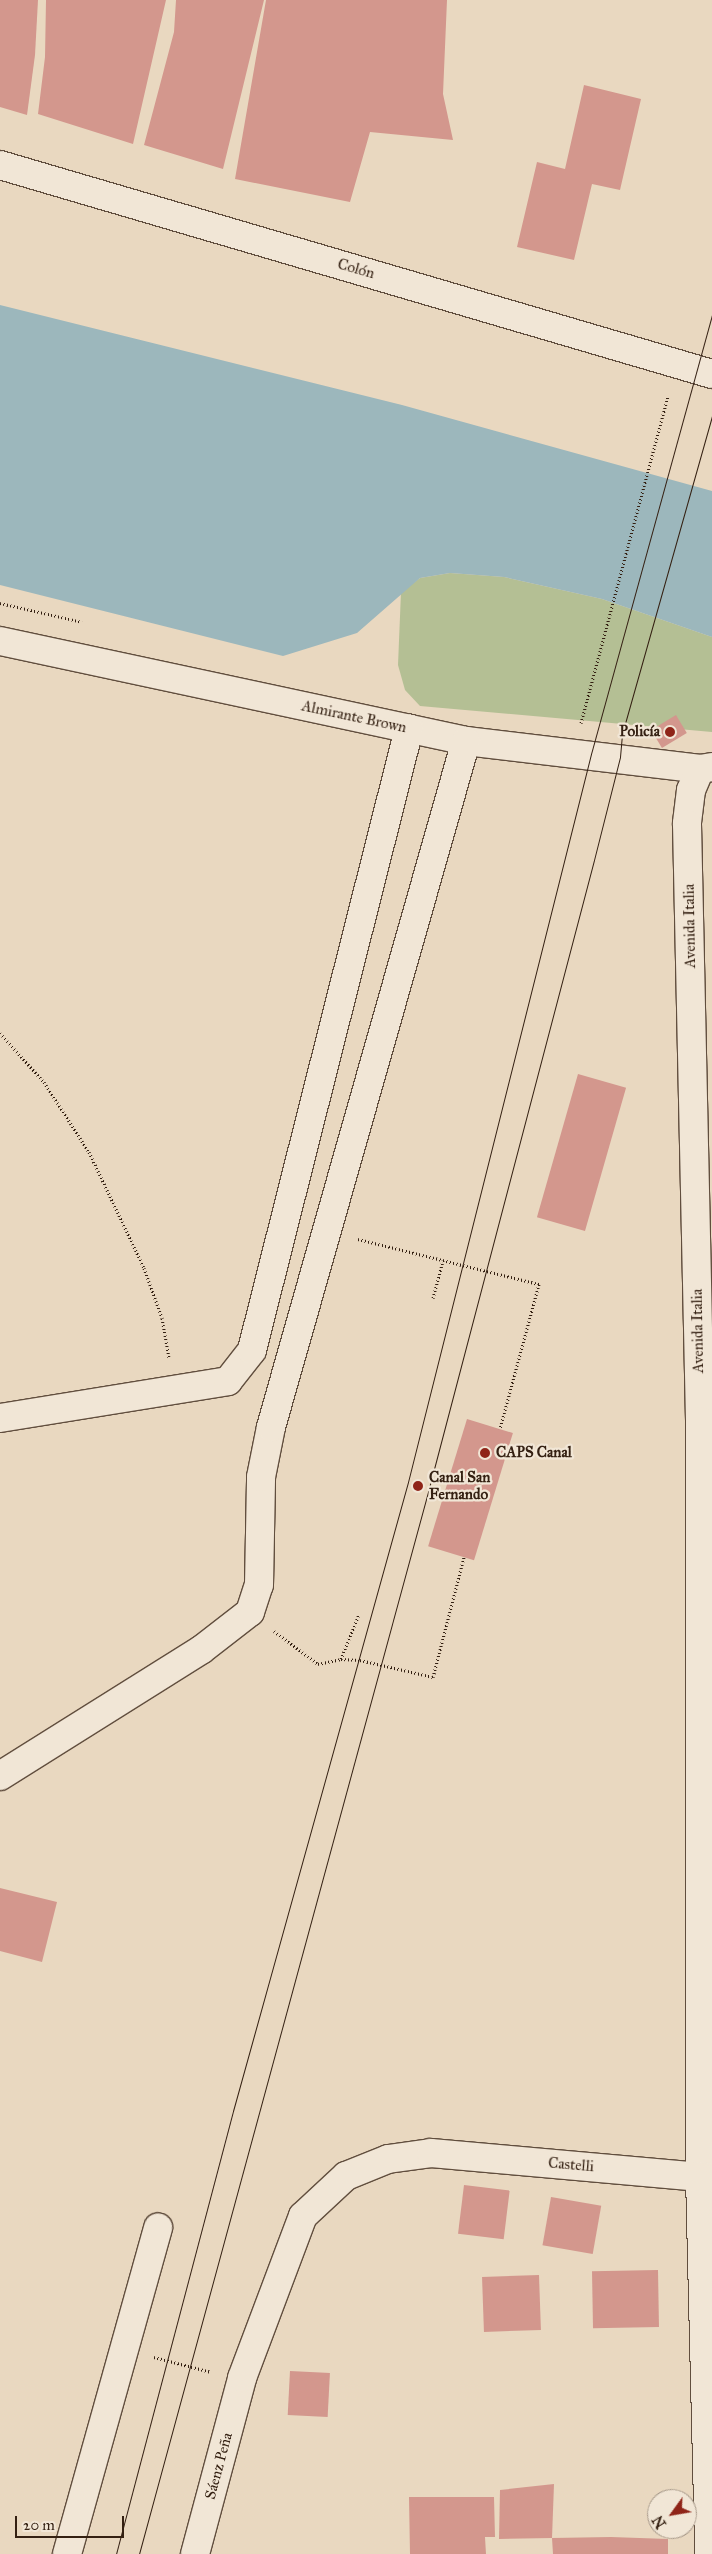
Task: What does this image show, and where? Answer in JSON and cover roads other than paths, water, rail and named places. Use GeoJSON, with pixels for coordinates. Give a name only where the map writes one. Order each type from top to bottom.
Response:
{"type":"FeatureCollection","features":[{"type":"Feature","properties":{"kind":"street","name":"Colón"},"geometry":{"type":"LineString","coordinates":[[0,165],[677,362],[712,374]]}},
{"type":"Feature","properties":{"kind":"street","name":"Almirante Brown"},"geometry":{"type":"LineString","coordinates":[[0,640],[466,741],[706,768]]}},
{"type":"Feature","properties":{"kind":"street"},"geometry":{"type":"LineString","coordinates":[[0,1418],[228,1381],[252,1350],[410,729]]}},
{"type":"Feature","properties":{"kind":"street"},"geometry":{"type":"LineString","coordinates":[[0,1776],[201,1650],[250,1612],[259,1585],[261,1477],[271,1427],[466,741]]}},
{"type":"Feature","properties":{"kind":"street","name":"Avenida Italia"},"geometry":{"type":"LineString","coordinates":[[706,768],[691,790],[688,824],[706,1422],[706,2177],[709,2554]]}},
{"type":"Feature","properties":{"kind":"street","name":"Castelli"},"geometry":{"type":"LineString","coordinates":[[242,2378],[303,2216],[346,2176],[388,2159],[431,2153],[706,2177]]}},
{"type":"Feature","properties":{"kind":"street"},"geometry":{"type":"LineString","coordinates":[[67,2554],[158,2227]]}},
{"type":"Feature","properties":{"kind":"street","name":"Sáenz Peña"},"geometry":{"type":"LineString","coordinates":[[195,2554],[242,2378]]}},
{"type":"Feature","properties":{"kind":"water"},"geometry":{"type":"Polygon","coordinates":[[[0,305],[402,405],[712,491],[712,637],[602,599],[504,577],[450,573],[420,578],[357,633],[283,656],[0,585],[0,305]]]}},
{"type":"Feature","properties":{"kind":"tram line"},"geometry":{"type":"LineString","coordinates":[[116,2554],[233,2111],[408,1482],[591,754],[712,315]]}},
{"type":"Feature","properties":{"kind":"tram line"},"geometry":{"type":"LineString","coordinates":[[139,2554],[429,1488],[594,860],[620,757],[622,734],[712,415]]}},
{"type":"Feature","properties":{"kind":"place","name":"Policía"},"geometry":{"type":"Point","coordinates":[670,732]}},
{"type":"Feature","properties":{"kind":"place","name":"CAPS Canal"},"geometry":{"type":"Point","coordinates":[485,1453]}},
{"type":"Feature","properties":{"kind":"place","name":"Canal San Fernando"},"geometry":{"type":"Point","coordinates":[418,1486]}}]}
